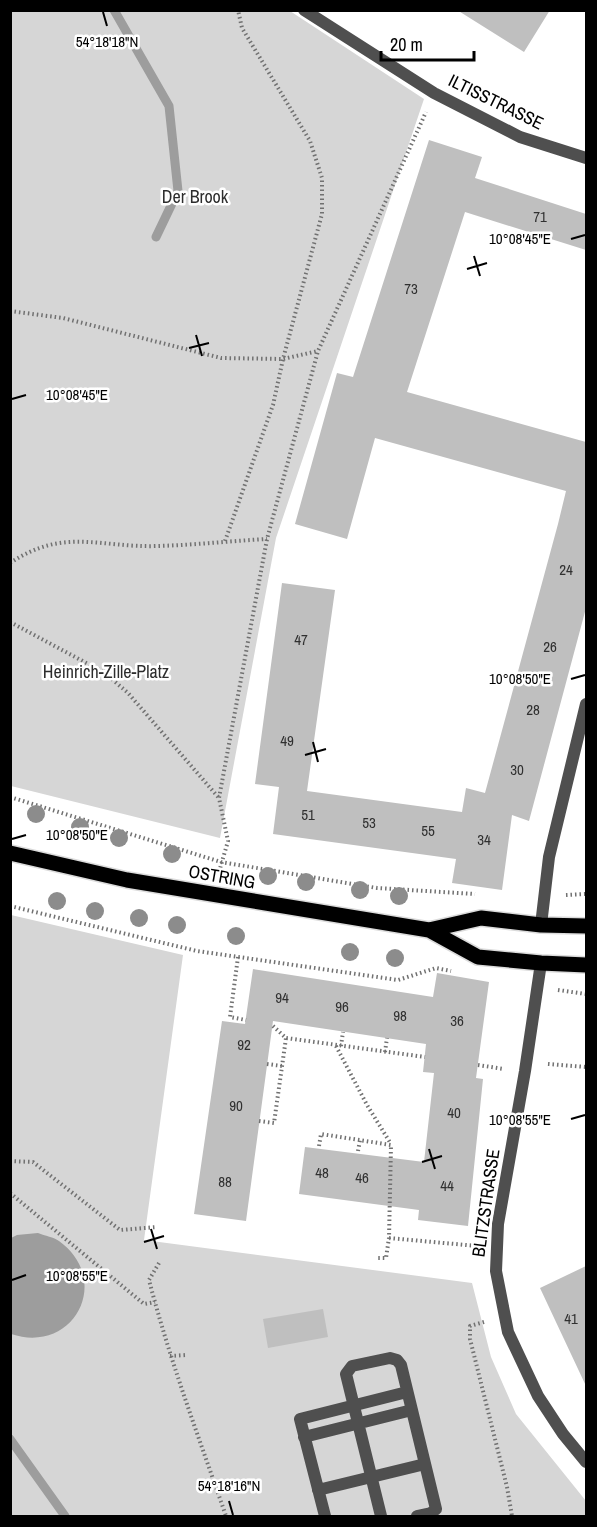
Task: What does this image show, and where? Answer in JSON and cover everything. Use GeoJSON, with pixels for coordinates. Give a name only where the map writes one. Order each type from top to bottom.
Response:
{"type":"FeatureCollection","features":[{"type":"Feature","properties":{"kind":"main road","name":"OSTRING"},"geometry":{"type":"LineString","coordinates":[[10,853],[127,880],[212,896],[429,930],[478,957],[586,965]]}},
{"type":"Feature","properties":{"kind":"main road","name":"OSTRING"},"geometry":{"type":"LineString","coordinates":[[429,930],[481,918],[541,925],[586,926]]}},
{"type":"Feature","properties":{"kind":"street","name":"ILTISSTRASSE"},"geometry":{"type":"LineString","coordinates":[[304,10],[434,93],[520,137],[586,158]]}},
{"type":"Feature","properties":{"kind":"street"},"geometry":{"type":"LineString","coordinates":[[541,925],[549,857],[586,704]]}},
{"type":"Feature","properties":{"kind":"street","name":"BLITZSTRASSE"},"geometry":{"type":"LineString","coordinates":[[541,963],[496,1247],[496,1271],[508,1332],[538,1396],[562,1434],[586,1462]]}},
{"type":"Feature","properties":{"kind":"street"},"geometry":{"type":"LineString","coordinates":[[381,1516],[346,1374],[352,1366],[384,1358],[397,1360],[401,1365],[435,1509],[431,1513],[417,1516]]}},
{"type":"Feature","properties":{"kind":"street"},"geometry":{"type":"LineString","coordinates":[[325,1516],[300,1419],[407,1392]]}},
{"type":"Feature","properties":{"kind":"street"},"geometry":{"type":"LineString","coordinates":[[304,1437],[412,1410]]}},
{"type":"Feature","properties":{"kind":"street"},"geometry":{"type":"LineString","coordinates":[[318,1490],[425,1464]]}},
{"type":"Feature","properties":{"kind":"path"},"geometry":{"type":"LineString","coordinates":[[225,541],[273,405],[322,214],[321,178],[309,141],[242,28],[238,10]]}},
{"type":"Feature","properties":{"kind":"path"},"geometry":{"type":"LineString","coordinates":[[212,896],[228,841],[219,798],[267,539],[318,351],[434,93]]}},
{"type":"Feature","properties":{"kind":"path"},"geometry":{"type":"LineString","coordinates":[[10,311],[63,318],[221,358],[283,359],[318,351]]}},
{"type":"Feature","properties":{"kind":"path"},"geometry":{"type":"LineString","coordinates":[[10,562],[26,552],[57,542],[155,546],[267,539]]}},
{"type":"Feature","properties":{"kind":"path"},"geometry":{"type":"LineString","coordinates":[[10,622],[105,673],[151,718],[219,798]]}},
{"type":"Feature","properties":{"kind":"path"},"geometry":{"type":"LineString","coordinates":[[10,797],[221,862],[377,888],[484,894]]}},
{"type":"Feature","properties":{"kind":"path"},"geometry":{"type":"LineString","coordinates":[[543,898],[586,894]]}},
{"type":"Feature","properties":{"kind":"path"},"geometry":{"type":"LineString","coordinates":[[10,906],[197,951],[398,980],[436,968],[459,972]]}},
{"type":"Feature","properties":{"kind":"path"},"geometry":{"type":"LineString","coordinates":[[238,957],[230,1017],[246,1020]]}},
{"type":"Feature","properties":{"kind":"path"},"geometry":{"type":"LineString","coordinates":[[538,987],[586,994]]}},
{"type":"Feature","properties":{"kind":"path"},"geometry":{"type":"LineString","coordinates":[[273,1026],[286,1038],[425,1058]]}},
{"type":"Feature","properties":{"kind":"path"},"geometry":{"type":"LineString","coordinates":[[343,1032],[338,1046],[367,1105],[391,1145],[389,1238],[386,1258],[378,1258]]}},
{"type":"Feature","properties":{"kind":"path"},"geometry":{"type":"LineString","coordinates":[[259,1121],[274,1123],[286,1038]]}},
{"type":"Feature","properties":{"kind":"path"},"geometry":{"type":"LineString","coordinates":[[385,1052],[387,1038]]}},
{"type":"Feature","properties":{"kind":"path"},"geometry":{"type":"LineString","coordinates":[[526,1063],[586,1067]]}},
{"type":"Feature","properties":{"kind":"path"},"geometry":{"type":"LineString","coordinates":[[267,1064],[282,1066]]}},
{"type":"Feature","properties":{"kind":"path"},"geometry":{"type":"LineString","coordinates":[[319,1146],[321,1134],[391,1145]]}},
{"type":"Feature","properties":{"kind":"path"},"geometry":{"type":"LineString","coordinates":[[358,1151],[360,1140]]}},
{"type":"Feature","properties":{"kind":"path"},"geometry":{"type":"LineString","coordinates":[[10,1161],[33,1162],[120,1230],[157,1227]]}},
{"type":"Feature","properties":{"kind":"path"},"geometry":{"type":"LineString","coordinates":[[10,1193],[144,1304],[155,1302]]}},
{"type":"Feature","properties":{"kind":"path"},"geometry":{"type":"LineString","coordinates":[[389,1238],[458,1244]]}},
{"type":"Feature","properties":{"kind":"path"},"geometry":{"type":"LineString","coordinates":[[159,1263],[149,1280],[170,1356],[226,1516]]}},
{"type":"Feature","properties":{"kind":"path"},"geometry":{"type":"LineString","coordinates":[[505,1315],[470,1326],[470,1339],[507,1487],[512,1516]]}},
{"type":"Feature","properties":{"kind":"path"},"geometry":{"type":"LineString","coordinates":[[170,1356],[186,1355]]}},
{"type":"Feature","properties":{"kind":"green space","name":"Der Brook"},"geometry":{"type":"Polygon","coordinates":[[[11,10],[290,11],[424,99],[276,538],[220,838],[11,786],[11,10]]]}},
{"type":"Feature","properties":{"kind":"green space"},"geometry":{"type":"Polygon","coordinates":[[[11,915],[183,955],[144,1240],[472,1283],[491,1357],[516,1414],[586,1501],[586,1516],[11,1516],[11,915]]]}},
{"type":"Feature","properties":{"kind":"shaded area"},"geometry":{"type":"Polygon","coordinates":[[[38,1233],[57,1240],[75,1257],[83,1275],[84,1293],[79,1310],[68,1324],[53,1334],[33,1338],[11,1334],[11,1238],[17,1235],[38,1233]]]}},
{"type":"Feature","properties":{"kind":"building"},"geometry":{"type":"Polygon","coordinates":[[[457,10],[550,10],[524,52],[457,10]]]}},
{"type":"Feature","properties":{"kind":"building"},"geometry":{"type":"Polygon","coordinates":[[[429,140],[482,157],[475,178],[586,214],[586,250],[465,212],[407,392],[586,442],[586,608],[529,821],[512,815],[502,890],[452,883],[456,859],[273,834],[279,787],[255,784],[282,583],[335,590],[307,791],[462,812],[466,788],[485,793],[558,524],[566,491],[375,438],[347,539],[295,524],[337,373],[353,377],[429,140]]]}},
{"type":"Feature","properties":{"kind":"building"},"geometry":{"type":"Polygon","coordinates":[[[253,969],[433,997],[437,973],[489,982],[476,1078],[483,1079],[468,1226],[418,1220],[419,1210],[299,1194],[305,1147],[424,1162],[434,1073],[423,1072],[426,1044],[273,1021],[246,1221],[194,1214],[222,1021],[245,1024],[253,969]]]}},
{"type":"Feature","properties":{"kind":"building"},"geometry":{"type":"Polygon","coordinates":[[[586,1266],[586,1386],[540,1288],[586,1266]]]}},
{"type":"Feature","properties":{"kind":"building"},"geometry":{"type":"Polygon","coordinates":[[[323,1309],[328,1337],[268,1348],[263,1319],[323,1309]]]}},
{"type":"Feature","properties":{"kind":"waterway"},"geometry":{"type":"LineString","coordinates":[[114,10],[169,106],[178,191],[156,237]]}},
{"type":"Feature","properties":{"kind":"waterway"},"geometry":{"type":"LineString","coordinates":[[10,1439],[65,1516]]}},
{"type":"Feature","properties":{"kind":"park label","name":"Heinrich-Zille-Platz"},"geometry":{"type":"Point","coordinates":[106,672]}}]}
